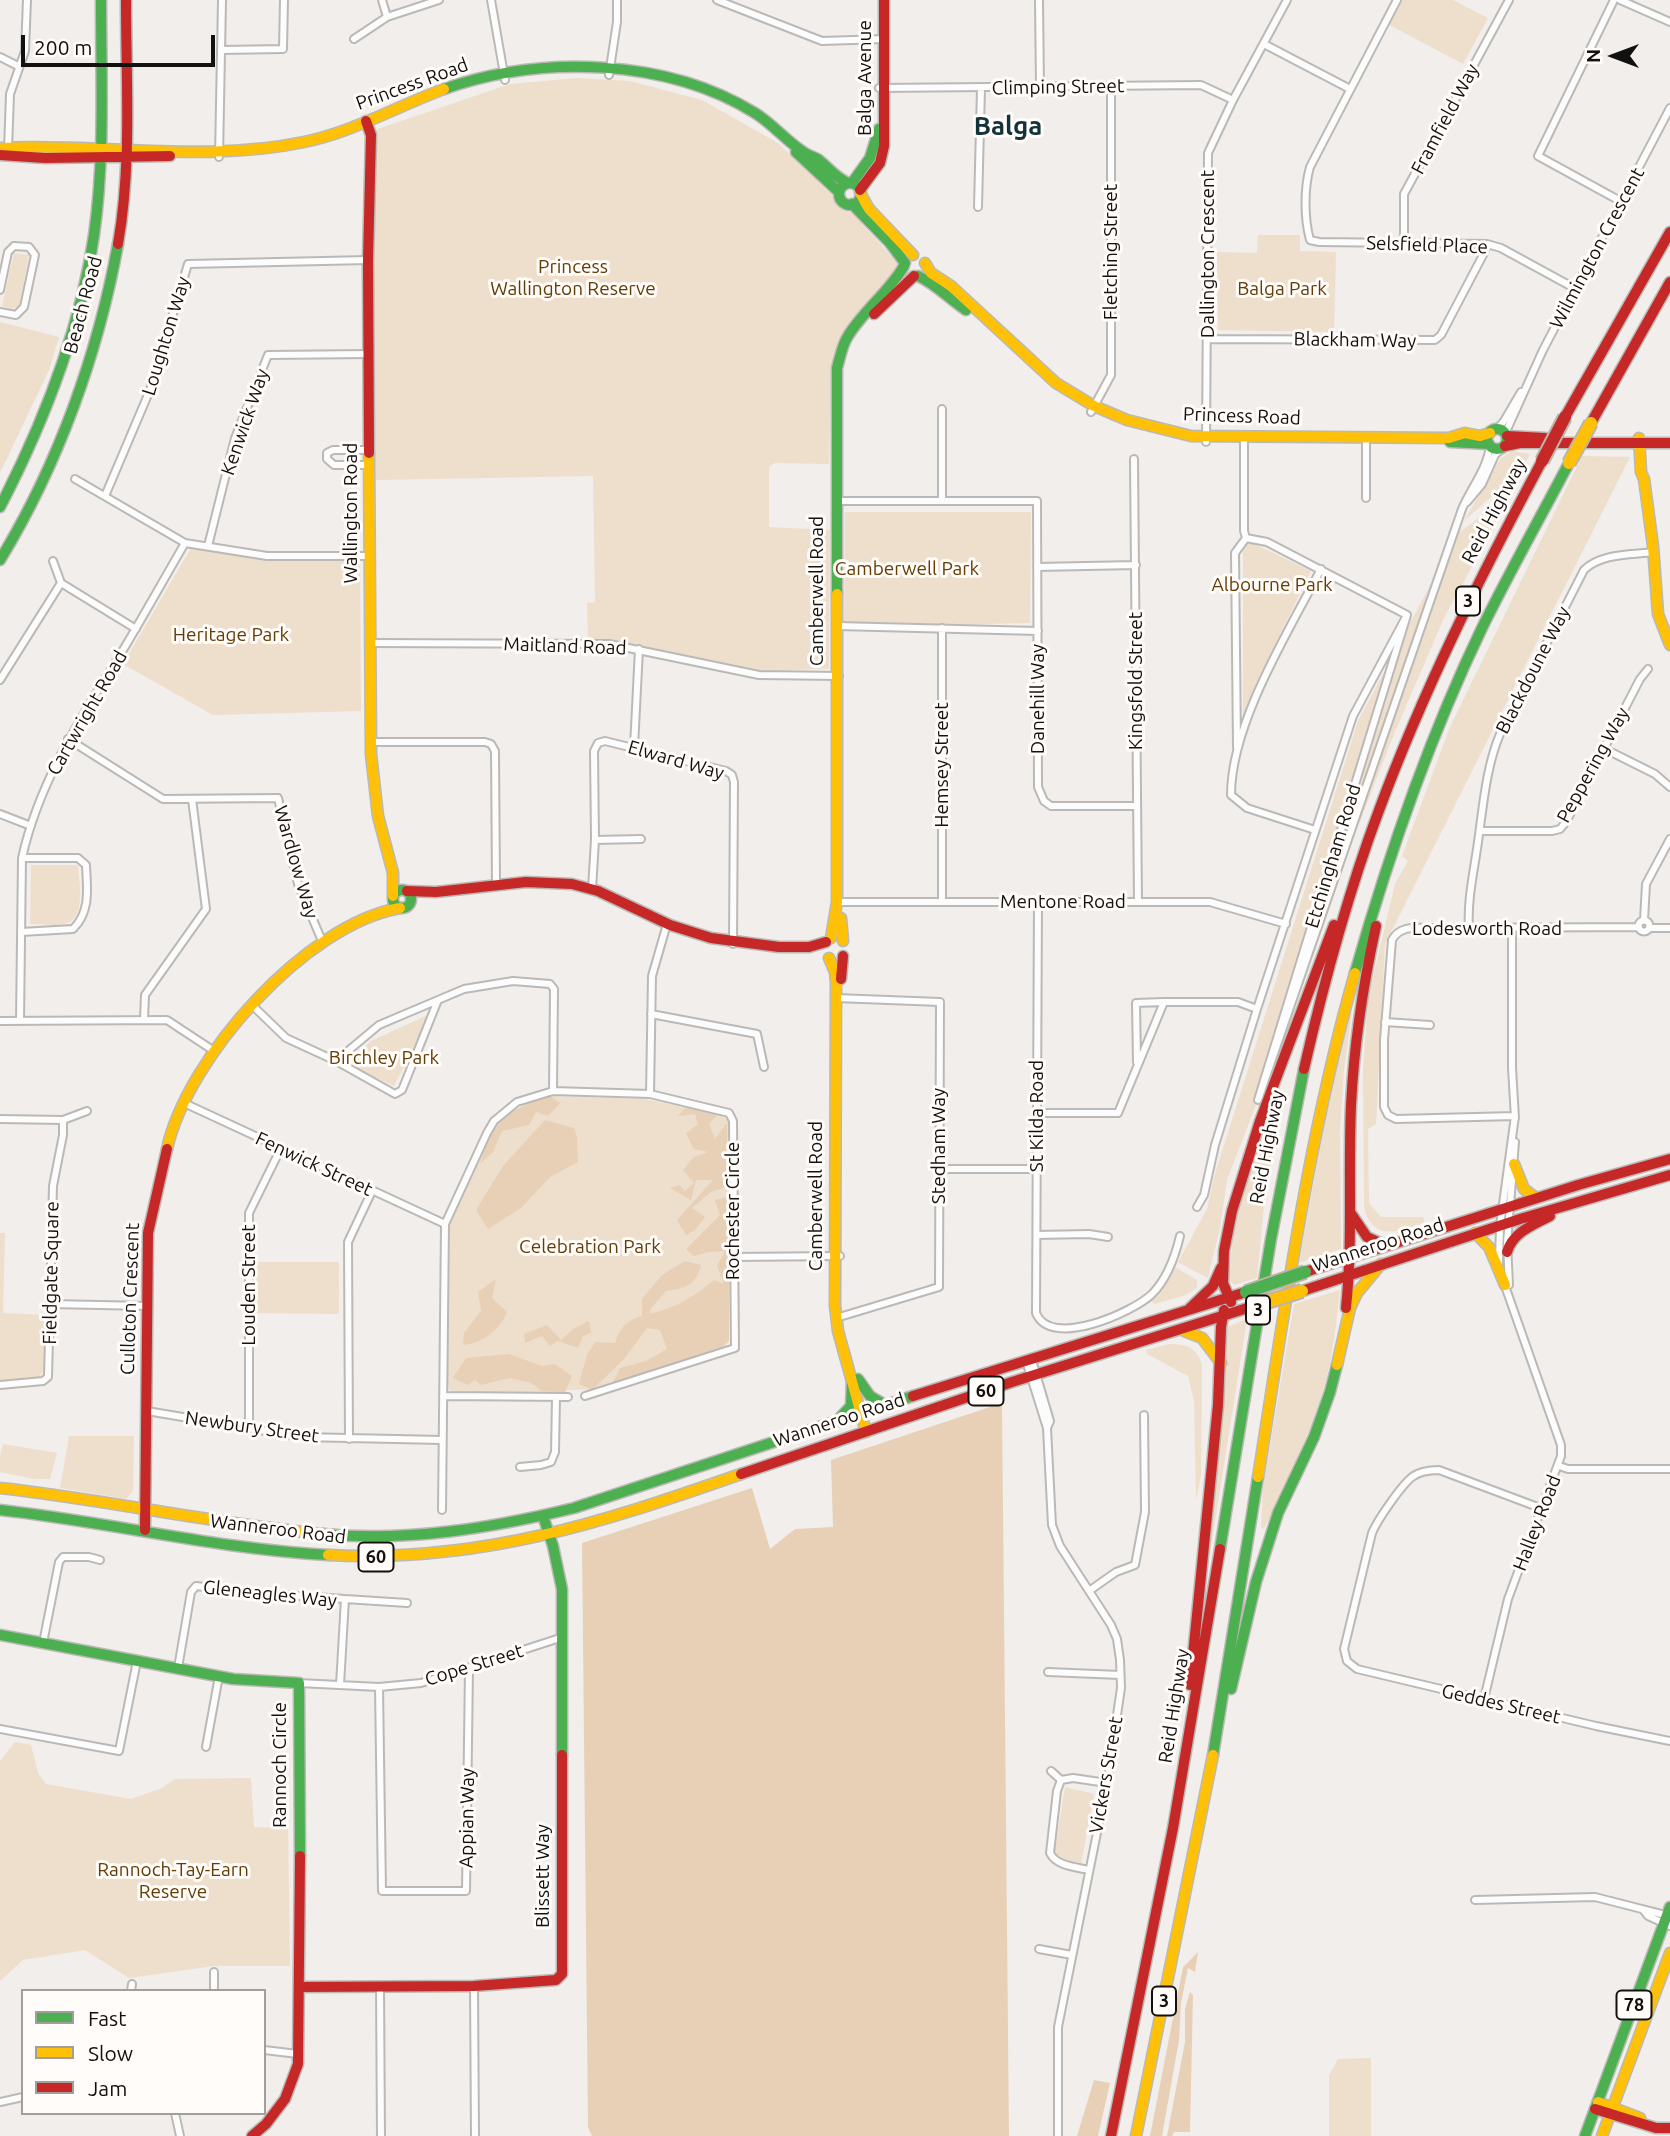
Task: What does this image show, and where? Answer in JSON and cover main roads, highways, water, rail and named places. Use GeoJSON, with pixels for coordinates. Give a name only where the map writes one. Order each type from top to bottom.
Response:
{"type":"FeatureCollection","features":[{"type":"Feature","properties":{"kind":"main road","name":"Beach Road"},"geometry":{"type":"LineString","coordinates":[[0,507],[32,444],[70,337],[87,276],[97,201],[100,152],[101,0]]}},
{"type":"Feature","properties":{"kind":"main road","name":"Beach Road"},"geometry":{"type":"LineString","coordinates":[[0,560],[42,486],[58,450],[107,304],[124,198],[126,0]]}},
{"type":"Feature","properties":{"kind":"main road","name":"Balga Avenue"},"geometry":{"type":"LineString","coordinates":[[878,0],[882,39]]}},
{"type":"Feature","properties":{"kind":"main road","name":"Balga Avenue"},"geometry":{"type":"LineString","coordinates":[[852,204],[858,200],[852,188],[882,157],[885,140],[882,88],[884,0]]}},
{"type":"Feature","properties":{"kind":"main road","name":"Princess Road"},"geometry":{"type":"LineString","coordinates":[[4,151],[41,146],[100,152],[262,156],[333,141],[363,126],[504,77],[610,72],[711,97],[772,129],[852,188],[891,231],[911,267]]}},
{"type":"Feature","properties":{"kind":"main road","name":"Wallington Road"},"geometry":{"type":"LineString","coordinates":[[363,126],[371,135],[368,260],[371,742],[378,816],[401,898]]}},
{"type":"Feature","properties":{"kind":"main road","name":"Princess Road"},"geometry":{"type":"LineString","coordinates":[[852,204],[911,267],[964,309],[1052,388],[1137,430],[1191,442],[1206,439],[1366,440]]}},
{"type":"Feature","properties":{"kind":"main road","name":"Reid Highway"},"geometry":{"type":"LineString","coordinates":[[1111,2136],[1185,1759],[1279,1182],[1300,1079],[1329,965],[1359,867],[1422,701],[1461,615],[1565,417],[1670,232]]}},
{"type":"Feature","properties":{"kind":"main road","name":"Princess Road"},"geometry":{"type":"LineString","coordinates":[[911,267],[922,257],[931,273],[951,286],[1044,373],[1093,409]]}},
{"type":"Feature","properties":{"kind":"main road","name":"Camberwell Road"},"geometry":{"type":"LineString","coordinates":[[833,940],[840,928],[839,501],[842,369],[845,351],[911,267]]}},
{"type":"Feature","properties":{"kind":"main road","name":"3"},"geometry":{"type":"LineString","coordinates":[[1136,2136],[1213,1756],[1308,1170],[1340,1022],[1393,849],[1446,711],[1482,629],[1569,463],[1670,282]]}},
{"type":"Feature","properties":{"kind":"main road","name":"Princess Road"},"geometry":{"type":"LineString","coordinates":[[1642,441],[1670,438]]}},
{"type":"Feature","properties":{"kind":"main road","name":"Princess Road"},"geometry":{"type":"LineString","coordinates":[[1206,439],[1244,442],[1498,439],[1670,443]]}},
{"type":"Feature","properties":{"kind":"main road"},"geometry":{"type":"LineString","coordinates":[[1642,441],[1641,472],[1654,552],[1661,628],[1670,645]]}},
{"type":"Feature","properties":{"kind":"main road"},"geometry":{"type":"LineString","coordinates":[[1339,1360],[1349,1258],[1350,1132],[1357,1027],[1369,954],[1393,849]]}},
{"type":"Feature","properties":{"kind":"main road"},"geometry":{"type":"LineString","coordinates":[[1249,1307],[1223,1289],[1225,1258],[1236,1194],[1321,956],[1359,867]]}},
{"type":"Feature","properties":{"kind":"main road"},"geometry":{"type":"LineString","coordinates":[[401,898],[496,884],[548,881],[592,889],[635,906],[667,924],[709,939],[733,944],[805,948],[835,960],[843,956],[846,950],[833,940]]}},
{"type":"Feature","properties":{"kind":"main road","name":"Culloton Crescent"},"geometry":{"type":"LineString","coordinates":[[145,1530],[148,1233],[168,1144],[184,1103],[214,1051],[251,1005],[276,980],[322,941],[382,911],[401,898]]}},
{"type":"Feature","properties":{"kind":"main road"},"geometry":{"type":"LineString","coordinates":[[805,948],[833,940]]}},
{"type":"Feature","properties":{"kind":"main road"},"geometry":{"type":"LineString","coordinates":[[827,957],[824,947],[833,940]]}},
{"type":"Feature","properties":{"kind":"main road","name":"Camberwell Road"},"geometry":{"type":"LineString","coordinates":[[843,956],[839,998],[839,1317],[869,1431]]}},
{"type":"Feature","properties":{"kind":"main road","name":"Camberwell Road"},"geometry":{"type":"LineString","coordinates":[[827,957],[835,972],[839,998]]}},
{"type":"Feature","properties":{"kind":"main road","name":"Wanneroo Road"},"geometry":{"type":"LineString","coordinates":[[0,1488],[77,1496],[280,1531],[335,1535],[389,1536],[449,1532],[543,1516],[1234,1297],[1536,1198],[1670,1158]]}},
{"type":"Feature","properties":{"kind":"main road"},"geometry":{"type":"LineString","coordinates":[[1514,1164],[1524,1189],[1536,1198]]}},
{"type":"Feature","properties":{"kind":"main road","name":"Wanneroo Road"},"geometry":{"type":"LineString","coordinates":[[0,1510],[268,1550],[348,1557],[399,1557],[524,1543],[1475,1233],[1670,1175]]}},
{"type":"Feature","properties":{"kind":"main road"},"geometry":{"type":"LineString","coordinates":[[1507,1252],[1510,1242],[1516,1236],[1569,1206]]}},
{"type":"Feature","properties":{"kind":"main road"},"geometry":{"type":"LineString","coordinates":[[1349,1211],[1366,1237],[1387,1246]]}},
{"type":"Feature","properties":{"kind":"main road"},"geometry":{"type":"LineString","coordinates":[[1475,1233],[1489,1247],[1505,1285]]}},
{"type":"Feature","properties":{"kind":"main road"},"geometry":{"type":"LineString","coordinates":[[1187,1311],[1213,1286],[1225,1258]]}},
{"type":"Feature","properties":{"kind":"main road"},"geometry":{"type":"LineString","coordinates":[[1213,1756],[1256,1582],[1274,1524],[1314,1437],[1339,1360],[1350,1308],[1357,1293],[1381,1264]]}},
{"type":"Feature","properties":{"kind":"main road"},"geometry":{"type":"LineString","coordinates":[[1185,1759],[1192,1652],[1221,1363],[1223,1317],[1234,1297]]}},
{"type":"Feature","properties":{"kind":"main road"},"geometry":{"type":"LineString","coordinates":[[1180,1330],[1198,1333],[1221,1363]]}},
{"type":"Feature","properties":{"kind":"main road"},"geometry":{"type":"LineString","coordinates":[[855,1380],[870,1396],[887,1406]]}},
{"type":"Feature","properties":{"kind":"main road"},"geometry":{"type":"LineString","coordinates":[[836,1422],[851,1406],[855,1380]]}},
{"type":"Feature","properties":{"kind":"main road","name":"Blissett Way"},"geometry":{"type":"LineString","coordinates":[[300,1987],[474,1986],[556,1980],[562,1974],[562,1589],[543,1516]]}},
{"type":"Feature","properties":{"kind":"main road","name":"Rannoch Circle"},"geometry":{"type":"LineString","coordinates":[[0,1634],[219,1676],[299,1683],[299,2053],[295,2076],[285,2099],[266,2124],[252,2136]]}},
{"type":"Feature","properties":{"kind":"main road","name":"78"},"geometry":{"type":"LineString","coordinates":[[1585,2136],[1668,1918]]}},
{"type":"Feature","properties":{"kind":"main road","name":"78"},"geometry":{"type":"LineString","coordinates":[[1602,2136],[1670,1953]]}},
{"type":"Feature","properties":{"kind":"main road"},"geometry":{"type":"LineString","coordinates":[[1596,2105],[1670,2125]]}},
{"type":"Feature","properties":{"kind":"district","name":"Balga"},"geometry":{"type":"Point","coordinates":[1008,126]}},
{"type":"Feature","properties":{"kind":"park label","name":"Princess Wallington Reserve"},"geometry":{"type":"Point","coordinates":[573,278]}},
{"type":"Feature","properties":{"kind":"park label","name":"Balga Park"},"geometry":{"type":"Point","coordinates":[1282,289]}},
{"type":"Feature","properties":{"kind":"park label","name":"Camberwell Park"},"geometry":{"type":"Point","coordinates":[907,569]}},
{"type":"Feature","properties":{"kind":"park label","name":"Albourne Park"},"geometry":{"type":"Point","coordinates":[1272,585]}},
{"type":"Feature","properties":{"kind":"park label","name":"Heritage Park"},"geometry":{"type":"Point","coordinates":[231,635]}},
{"type":"Feature","properties":{"kind":"park label","name":"Birchley Park"},"geometry":{"type":"Point","coordinates":[384,1058]}},
{"type":"Feature","properties":{"kind":"park label","name":"Celebration Park"},"geometry":{"type":"Point","coordinates":[590,1247]}},
{"type":"Feature","properties":{"kind":"park label","name":"Rannoch-Tay-Earn Reserve"},"geometry":{"type":"Point","coordinates":[173,1881]}}]}
